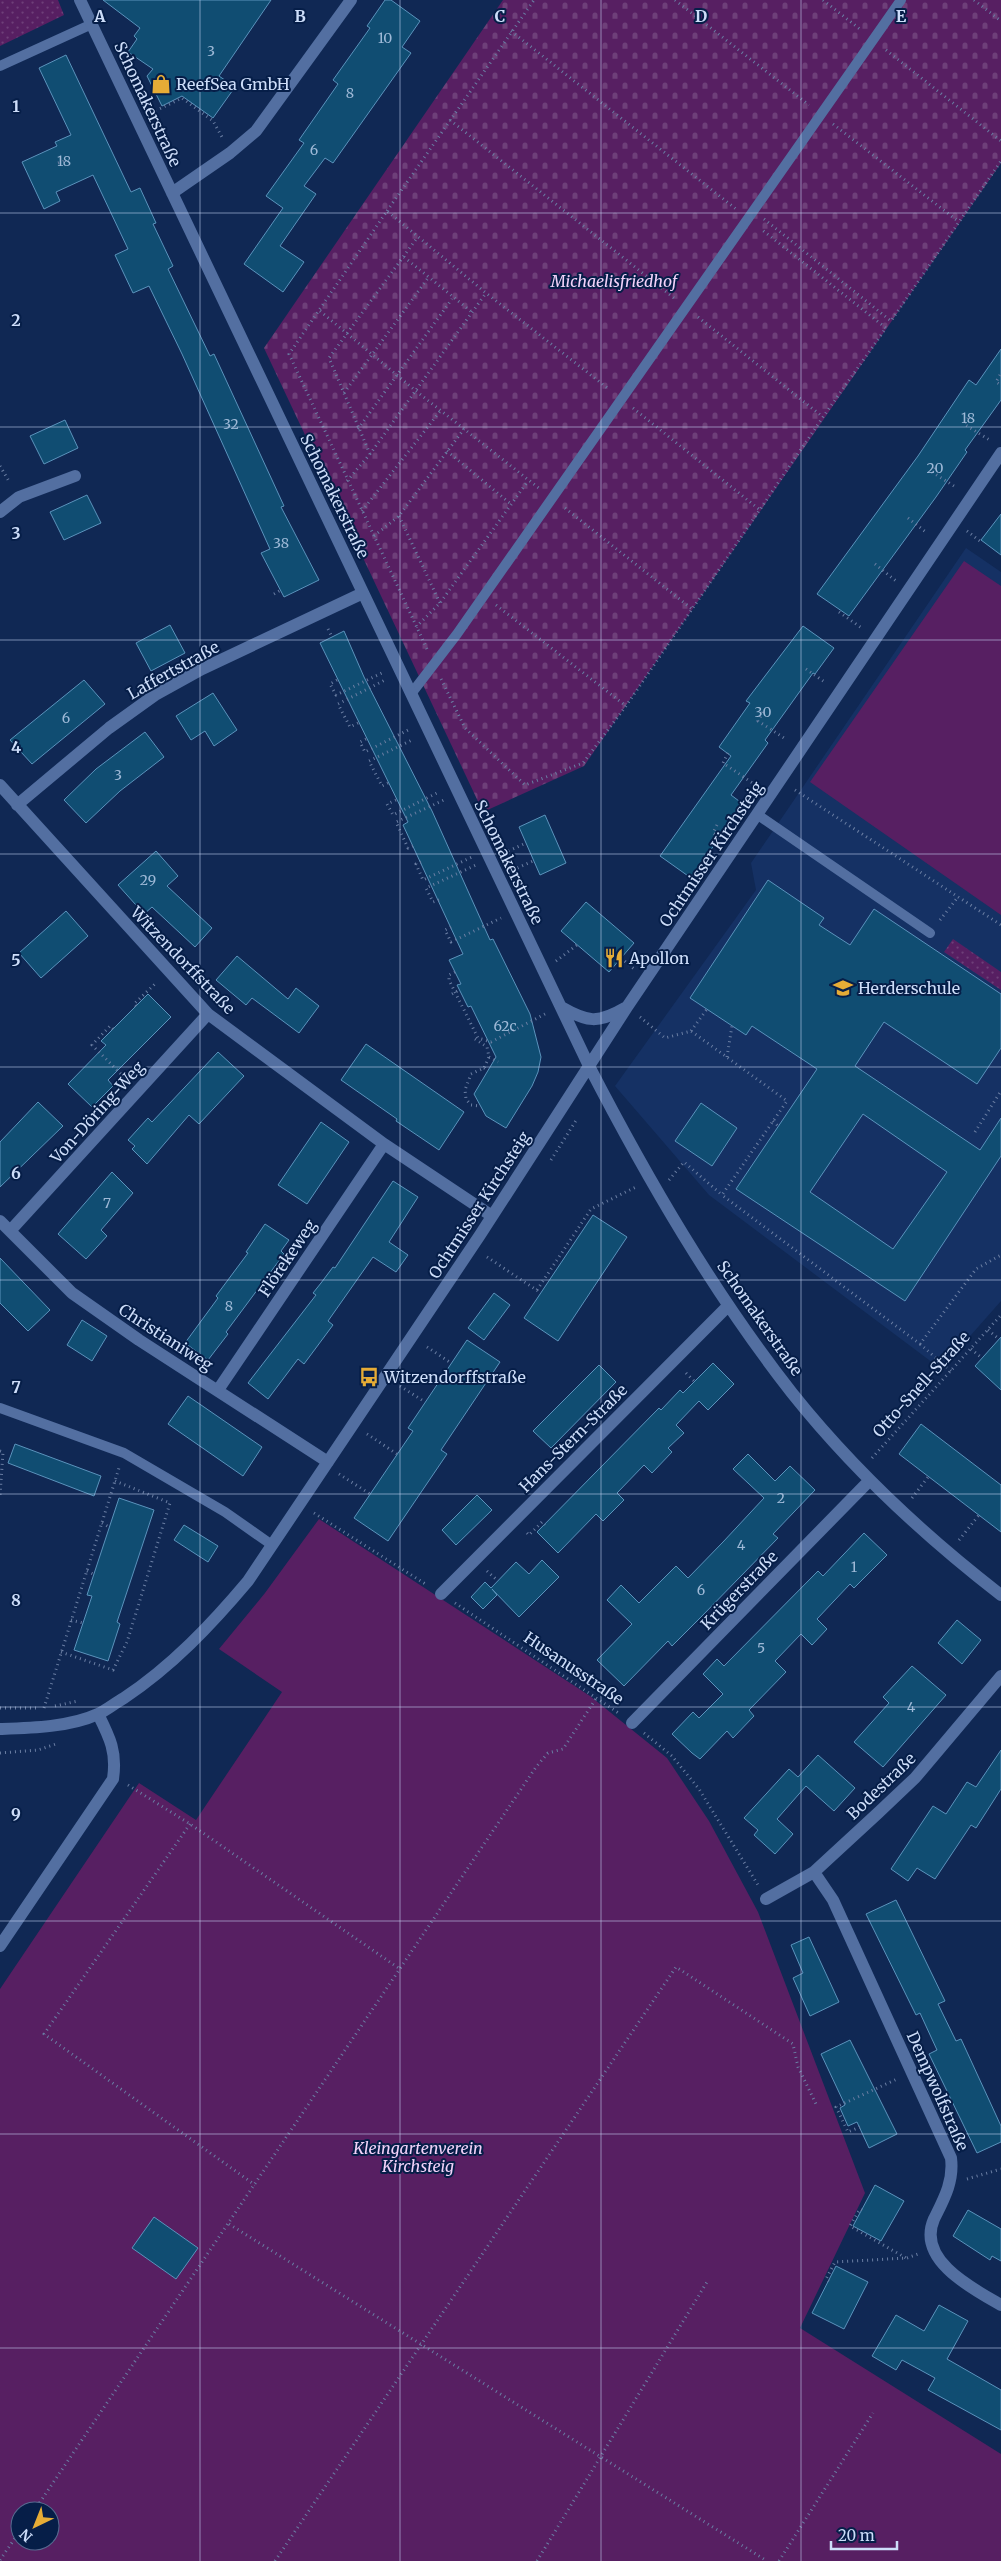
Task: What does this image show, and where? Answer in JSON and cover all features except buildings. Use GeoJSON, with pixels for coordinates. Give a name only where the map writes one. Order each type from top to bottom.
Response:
{"type":"FeatureCollection","features":[{"type":"Feature","properties":{"kind":"street","name":"Schomakerstraße"},"geometry":{"type":"LineString","coordinates":[[80,0],[560,1007],[589,1066],[650,1180],[728,1306],[793,1394],[870,1480],[1001,1595]]}},
{"type":"Feature","properties":{"kind":"street"},"geometry":{"type":"LineString","coordinates":[[172,193],[230,153],[256,131],[351,0]]}},
{"type":"Feature","properties":{"kind":"street","name":"Ochtmisser Kirchsteig"},"geometry":{"type":"LineString","coordinates":[[0,1729],[66,1723],[98,1714],[143,1685],[183,1652],[230,1603],[328,1462],[492,1216],[627,1007],[1001,453]]}},
{"type":"Feature","properties":{"kind":"street"},"geometry":{"type":"LineString","coordinates":[[0,512],[19,496],[75,476]]}},
{"type":"Feature","properties":{"kind":"street","name":"Laffertstraße"},"geometry":{"type":"LineString","coordinates":[[18,805],[109,728],[155,695],[202,669],[363,593]]}},
{"type":"Feature","properties":{"kind":"street","name":"Witzendorffstraße"},"geometry":{"type":"LineString","coordinates":[[0,785],[208,1014],[384,1144],[492,1216]]}},
{"type":"Feature","properties":{"kind":"street"},"geometry":{"type":"LineString","coordinates":[[560,1007],[580,1017],[593,1020],[610,1017],[627,1007]]}},
{"type":"Feature","properties":{"kind":"street","name":"Von-Döring-Weg"},"geometry":{"type":"LineString","coordinates":[[10,1232],[208,1014]]}},
{"type":"Feature","properties":{"kind":"street","name":"Flörekeweg"},"geometry":{"type":"LineString","coordinates":[[218,1390],[384,1144]]}},
{"type":"Feature","properties":{"kind":"street","name":"Christianiweg"},"geometry":{"type":"LineString","coordinates":[[0,1221],[72,1293],[139,1340],[328,1462]]}},
{"type":"Feature","properties":{"kind":"street","name":"Hans-Stern-Straße"},"geometry":{"type":"LineString","coordinates":[[441,1594],[728,1306]]}},
{"type":"Feature","properties":{"kind":"street","name":"Krügerstraße"},"geometry":{"type":"LineString","coordinates":[[632,1723],[870,1480]]}},
{"type":"Feature","properties":{"kind":"street","name":"Bodestraße"},"geometry":{"type":"LineString","coordinates":[[766,1899],[814,1872],[915,1778],[1001,1676]]}},
{"type":"Feature","properties":{"kind":"street"},"geometry":{"type":"LineString","coordinates":[[0,1946],[113,1779],[116,1761],[110,1739],[98,1714]]}},
{"type":"Feature","properties":{"kind":"street","name":"Dempwolfstraße"},"geometry":{"type":"LineString","coordinates":[[814,1872],[833,1900],[947,2143],[952,2169],[950,2184],[933,2222],[931,2236],[934,2250],[956,2277],[1001,2305]]}},
{"type":"Feature","properties":{"kind":"lane"},"geometry":{"type":"LineString","coordinates":[[411,694],[484,596],[552,496],[901,0]]}},
{"type":"Feature","properties":{"kind":"lane"},"geometry":{"type":"LineString","coordinates":[[0,66],[92,24]]}},
{"type":"Feature","properties":{"kind":"lane"},"geometry":{"type":"LineString","coordinates":[[758,815],[933,929]]}},
{"type":"Feature","properties":{"kind":"lane"},"geometry":{"type":"LineString","coordinates":[[0,1408],[124,1453],[225,1512],[272,1545]]}},
{"type":"Feature","properties":{"kind":"path"},"geometry":{"type":"LineString","coordinates":[[534,0],[289,354],[347,481],[465,728],[525,784],[582,763],[626,706],[886,328],[750,214]]}},
{"type":"Feature","properties":{"kind":"path"},"geometry":{"type":"LineString","coordinates":[[823,0],[1001,141]]}},
{"type":"Feature","properties":{"kind":"path"},"geometry":{"type":"LineString","coordinates":[[974,0],[1001,21]]}},
{"type":"Feature","properties":{"kind":"path"},"geometry":{"type":"LineString","coordinates":[[511,31],[891,321],[1001,161]]}},
{"type":"Feature","properties":{"kind":"path"},"geometry":{"type":"LineString","coordinates":[[156,111],[182,98],[213,121],[230,153]]}},
{"type":"Feature","properties":{"kind":"path"},"geometry":{"type":"LineString","coordinates":[[450,120],[823,417]]}},
{"type":"Feature","properties":{"kind":"path"},"geometry":{"type":"LineString","coordinates":[[58,163],[64,161]]}},
{"type":"Feature","properties":{"kind":"path"},"geometry":{"type":"LineString","coordinates":[[387,211],[486,293],[760,510]]}},
{"type":"Feature","properties":{"kind":"path"},"geometry":{"type":"LineString","coordinates":[[370,454],[329,358],[418,238]]}},
{"type":"Feature","properties":{"kind":"path"},"geometry":{"type":"LineString","coordinates":[[404,257],[452,299],[473,313]]}},
{"type":"Feature","properties":{"kind":"path"},"geometry":{"type":"LineString","coordinates":[[344,393],[428,278]]}},
{"type":"Feature","properties":{"kind":"path"},"geometry":{"type":"LineString","coordinates":[[347,481],[370,454],[486,293]]}},
{"type":"Feature","properties":{"kind":"path"},"geometry":{"type":"LineString","coordinates":[[358,429],[452,299]]}},
{"type":"Feature","properties":{"kind":"path"},"geometry":{"type":"LineString","coordinates":[[320,310],[416,391],[528,480],[552,496],[692,609]]}},
{"type":"Feature","properties":{"kind":"path"},"geometry":{"type":"LineString","coordinates":[[1000,375],[996,382],[1001,385]]}},
{"type":"Feature","properties":{"kind":"path"},"geometry":{"type":"LineString","coordinates":[[362,511],[440,410]]}},
{"type":"Feature","properties":{"kind":"path"},"geometry":{"type":"LineString","coordinates":[[968,418],[964,424],[994,442]]}},
{"type":"Feature","properties":{"kind":"path"},"geometry":{"type":"LineString","coordinates":[[374,536],[399,516],[464,429]]}},
{"type":"Feature","properties":{"kind":"path"},"geometry":{"type":"LineString","coordinates":[[447,451],[512,505]]}},
{"type":"Feature","properties":{"kind":"path"},"geometry":{"type":"LineString","coordinates":[[935,468],[932,472],[971,498]]}},
{"type":"Feature","properties":{"kind":"path"},"geometry":{"type":"LineString","coordinates":[[416,627],[440,603],[512,505],[528,480]]}},
{"type":"Feature","properties":{"kind":"path"},"geometry":{"type":"LineString","coordinates":[[399,516],[440,603]]}},
{"type":"Feature","properties":{"kind":"path"},"geometry":{"type":"LineString","coordinates":[[908,518],[941,543]]}},
{"type":"Feature","properties":{"kind":"path"},"geometry":{"type":"LineString","coordinates":[[875,564],[909,591]]}},
{"type":"Feature","properties":{"kind":"path"},"geometry":{"type":"LineString","coordinates":[[274,594],[281,590]]}},
{"type":"Feature","properties":{"kind":"path"},"geometry":{"type":"LineString","coordinates":[[484,596],[626,706]]}},
{"type":"Feature","properties":{"kind":"path"},"geometry":{"type":"LineString","coordinates":[[839,612],[876,639]]}},
{"type":"Feature","properties":{"kind":"path"},"geometry":{"type":"LineString","coordinates":[[337,680],[330,684],[336,695],[399,669]]}},
{"type":"Feature","properties":{"kind":"path"},"geometry":{"type":"LineString","coordinates":[[358,723],[350,727],[338,704],[399,669]]}},
{"type":"Feature","properties":{"kind":"path"},"geometry":{"type":"LineString","coordinates":[[806,669],[840,693]]}},
{"type":"Feature","properties":{"kind":"path"},"geometry":{"type":"LineString","coordinates":[[763,712],[758,721],[801,750]]}},
{"type":"Feature","properties":{"kind":"path"},"geometry":{"type":"LineString","coordinates":[[366,739],[360,742],[365,752],[427,727]]}},
{"type":"Feature","properties":{"kind":"path"},"geometry":{"type":"LineString","coordinates":[[388,783],[382,786],[369,761],[427,727]]}},
{"type":"Feature","properties":{"kind":"path"},"geometry":{"type":"LineString","coordinates":[[728,754],[723,763],[771,796]]}},
{"type":"Feature","properties":{"kind":"path"},"geometry":{"type":"LineString","coordinates":[[781,781],[1001,925]]}},
{"type":"Feature","properties":{"kind":"path"},"geometry":{"type":"LineString","coordinates":[[396,800],[387,804],[392,815],[456,788]]}},
{"type":"Feature","properties":{"kind":"path"},"geometry":{"type":"LineString","coordinates":[[413,846],[408,848],[396,822],[456,788]]}},
{"type":"Feature","properties":{"kind":"path"},"geometry":{"type":"LineString","coordinates":[[421,862],[416,864],[423,880],[488,855]]}},
{"type":"Feature","properties":{"kind":"path"},"geometry":{"type":"LineString","coordinates":[[438,900],[433,902],[426,888],[488,855]]}},
{"type":"Feature","properties":{"kind":"path"},"geometry":{"type":"LineString","coordinates":[[933,929],[958,897]]}},
{"type":"Feature","properties":{"kind":"path"},"geometry":{"type":"LineString","coordinates":[[451,927],[444,930],[451,942],[515,912]]}},
{"type":"Feature","properties":{"kind":"path"},"geometry":{"type":"LineString","coordinates":[[543,971],[577,945]]}},
{"type":"Feature","properties":{"kind":"path"},"geometry":{"type":"LineString","coordinates":[[621,958],[635,970],[630,977]]}},
{"type":"Feature","properties":{"kind":"path"},"geometry":{"type":"LineString","coordinates":[[136,1006],[134,1004],[167,971]]}},
{"type":"Feature","properties":{"kind":"path"},"geometry":{"type":"LineString","coordinates":[[454,972],[449,975],[449,980],[478,1038],[491,1042]]}},
{"type":"Feature","properties":{"kind":"path"},"geometry":{"type":"LineString","coordinates":[[487,1047],[491,1042],[560,1007]]}},
{"type":"Feature","properties":{"kind":"path"},"geometry":{"type":"LineString","coordinates":[[627,1007],[665,1038],[691,1031],[707,1009]]}},
{"type":"Feature","properties":{"kind":"path"},"geometry":{"type":"LineString","coordinates":[[113,1029],[110,1026],[92,1045],[138,1091]]}},
{"type":"Feature","properties":{"kind":"path"},"geometry":{"type":"LineString","coordinates":[[727,1057],[732,1026]]}},
{"type":"Feature","properties":{"kind":"path"},"geometry":{"type":"LineString","coordinates":[[691,1031],[787,1101],[722,1195]]}},
{"type":"Feature","properties":{"kind":"path"},"geometry":{"type":"LineString","coordinates":[[475,1040],[487,1047],[489,1057],[484,1068],[471,1074],[465,1090],[466,1099],[471,1104],[480,1106]]}},
{"type":"Feature","properties":{"kind":"path"},"geometry":{"type":"LineString","coordinates":[[489,1057],[498,1062]]}},
{"type":"Feature","properties":{"kind":"path"},"geometry":{"type":"LineString","coordinates":[[484,1068],[488,1070]]}},
{"type":"Feature","properties":{"kind":"path"},"geometry":{"type":"LineString","coordinates":[[975,1132],[1001,1091]]}},
{"type":"Feature","properties":{"kind":"path"},"geometry":{"type":"LineString","coordinates":[[773,1121],[778,1126]]}},
{"type":"Feature","properties":{"kind":"path"},"geometry":{"type":"LineString","coordinates":[[684,1162],[722,1195],[920,1344],[951,1370]]}},
{"type":"Feature","properties":{"kind":"path"},"geometry":{"type":"LineString","coordinates":[[487,1257],[539,1292],[573,1241],[591,1209],[629,1191]]}},
{"type":"Feature","properties":{"kind":"path"},"geometry":{"type":"LineString","coordinates":[[920,1344],[976,1269],[1001,1255]]}},
{"type":"Feature","properties":{"kind":"path","name":"Otto-Snell-Straße"},"geometry":{"type":"LineString","coordinates":[[861,1471],[1001,1315]]}},
{"type":"Feature","properties":{"kind":"path"},"geometry":{"type":"LineString","coordinates":[[988,1330],[999,1339]]}},
{"type":"Feature","properties":{"kind":"path"},"geometry":{"type":"LineString","coordinates":[[427,1346],[451,1363]]}},
{"type":"Feature","properties":{"kind":"path"},"geometry":{"type":"LineString","coordinates":[[971,1348],[982,1358]]}},
{"type":"Feature","properties":{"kind":"path"},"geometry":{"type":"LineString","coordinates":[[400,1386],[425,1402]]}},
{"type":"Feature","properties":{"kind":"path"},"geometry":{"type":"LineString","coordinates":[[367,1434],[397,1454]]}},
{"type":"Feature","properties":{"kind":"path"},"geometry":{"type":"LineString","coordinates":[[0,1451],[3,1452],[0,1496]]}},
{"type":"Feature","properties":{"kind":"path"},"geometry":{"type":"LineString","coordinates":[[44,1708],[124,1453]]}},
{"type":"Feature","properties":{"kind":"path"},"geometry":{"type":"LineString","coordinates":[[340,1474],[370,1494]]}},
{"type":"Feature","properties":{"kind":"path"},"geometry":{"type":"LineString","coordinates":[[903,1510],[928,1477]]}},
{"type":"Feature","properties":{"kind":"path"},"geometry":{"type":"LineString","coordinates":[[61,1652],[113,1670],[130,1633],[170,1503],[115,1481]]}},
{"type":"Feature","properties":{"kind":"path","name":"Husanusstraße"},"geometry":{"type":"LineString","coordinates":[[314,1512],[597,1697],[672,1756],[699,1790],[766,1899]]}},
{"type":"Feature","properties":{"kind":"path"},"geometry":{"type":"LineString","coordinates":[[950,1552],[979,1515]]}},
{"type":"Feature","properties":{"kind":"path"},"geometry":{"type":"LineString","coordinates":[[102,1523],[110,1526]]}},
{"type":"Feature","properties":{"kind":"path"},"geometry":{"type":"LineString","coordinates":[[87,1571],[93,1574]]}},
{"type":"Feature","properties":{"kind":"path"},"geometry":{"type":"LineString","coordinates":[[72,1620],[82,1623]]}},
{"type":"Feature","properties":{"kind":"path"},"geometry":{"type":"LineString","coordinates":[[41,2501],[536,1768],[548,1753],[564,1749],[597,1697]]}},
{"type":"Feature","properties":{"kind":"path"},"geometry":{"type":"LineString","coordinates":[[0,1708],[44,1708],[82,1700]]}},
{"type":"Feature","properties":{"kind":"path"},"geometry":{"type":"LineString","coordinates":[[0,1753],[38,1750],[64,1742]]}},
{"type":"Feature","properties":{"kind":"path"},"geometry":{"type":"LineString","coordinates":[[113,1779],[132,1786],[190,1824],[400,1969]]}},
{"type":"Feature","properties":{"kind":"path"},"geometry":{"type":"LineString","coordinates":[[190,1824],[44,2034],[256,2184]]}},
{"type":"Feature","properties":{"kind":"path"},"geometry":{"type":"LineString","coordinates":[[275,2561],[676,1967],[793,2044],[798,2067],[818,2106]]}},
{"type":"Feature","properties":{"kind":"path"},"geometry":{"type":"LineString","coordinates":[[860,2127],[848,2132],[836,2107],[913,2071]]}},
{"type":"Feature","properties":{"kind":"path"},"geometry":{"type":"LineString","coordinates":[[950,2184],[1001,2169]]}},
{"type":"Feature","properties":{"kind":"path"},"geometry":{"type":"LineString","coordinates":[[829,2281],[826,2280],[835,2262],[907,2258],[850,2226],[860,2209],[862,2210]]}},
{"type":"Feature","properties":{"kind":"path"},"geometry":{"type":"LineString","coordinates":[[229,2224],[767,2561]]}},
{"type":"Feature","properties":{"kind":"path"},"geometry":{"type":"LineString","coordinates":[[537,2561],[707,2282]]}},
{"type":"Feature","properties":{"kind":"path"},"geometry":{"type":"LineString","coordinates":[[779,2561],[873,2413]]}},
{"type":"Feature","properties":{"kind":"path"},"geometry":{"type":"LineString","coordinates":[[0,2560],[10,2546]]}},
{"type":"Feature","properties":{"kind":"shaded area","name":"Herderschule"},"geometry":{"type":"Polygon","coordinates":[[[966,548],[1001,572],[1001,1301],[941,1369],[709,1195],[615,1086],[756,890],[751,863],[966,548]]]}},
{"type":"Feature","properties":{"kind":"green space"},"geometry":{"type":"Polygon","coordinates":[[[0,0],[58,0],[64,15],[0,46],[0,0]]]}},
{"type":"Feature","properties":{"kind":"green space","name":"Michaelisfriedhof"},"geometry":{"type":"Polygon","coordinates":[[[503,0],[1001,0],[1001,163],[584,766],[483,812],[264,348],[503,0]]]}},
{"type":"Feature","properties":{"kind":"green space"},"geometry":{"type":"Polygon","coordinates":[[[964,561],[1001,586],[1001,915],[810,782],[964,561]]]}},
{"type":"Feature","properties":{"kind":"green space"},"geometry":{"type":"Polygon","coordinates":[[[953,939],[1001,972],[1001,990],[944,952],[953,939]]]}},
{"type":"Feature","properties":{"kind":"green space","name":"Kleingartenverein Kirchsteig"},"geometry":{"type":"Polygon","coordinates":[[[319,1519],[590,1696],[667,1758],[709,1821],[758,1912],[865,2193],[800,2328],[1001,2454],[1001,2561],[0,2561],[0,1989],[139,1783],[196,1820],[282,1692],[219,1649],[265,1593],[319,1519]]]}},
{"type":"Feature","properties":{"kind":"place","name":"ReefSea GmbH"},"geometry":{"type":"Point","coordinates":[161,84]}},
{"type":"Feature","properties":{"kind":"place","name":"Apollon"},"geometry":{"type":"Point","coordinates":[614,958]}},
{"type":"Feature","properties":{"kind":"place","name":"Herderschule"},"geometry":{"type":"Point","coordinates":[843,988]}},
{"type":"Feature","properties":{"kind":"place","name":"Witzendorffstraße"},"geometry":{"type":"Point","coordinates":[369,1377]}}]}
